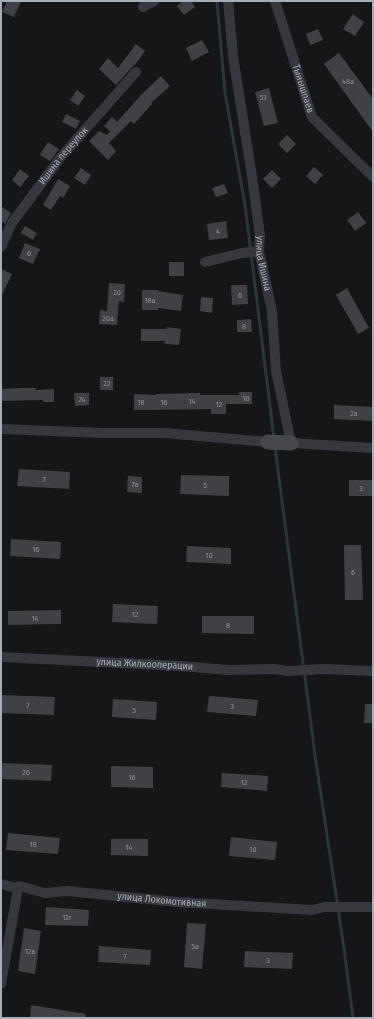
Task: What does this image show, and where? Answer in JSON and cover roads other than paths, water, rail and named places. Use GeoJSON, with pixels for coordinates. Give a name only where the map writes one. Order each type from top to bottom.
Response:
{"type":"FeatureCollection","features":[{"type":"Feature","properties":{"kind":"street"},"geometry":{"type":"LineString","coordinates":[[143,7],[154,1]]}},
{"type":"Feature","properties":{"kind":"street","name":"улица Ишина"},"geometry":{"type":"LineString","coordinates":[[228,1],[233,56],[260,236],[259,251],[272,311],[276,371],[291,443]]}},
{"type":"Feature","properties":{"kind":"street","name":"Тынышпаев"},"geometry":{"type":"LineString","coordinates":[[275,1],[312,117],[373,177]]}},
{"type":"Feature","properties":{"kind":"street","name":"Ишина переулок"},"geometry":{"type":"LineString","coordinates":[[1,247],[12,224],[60,158],[136,72]]}},
{"type":"Feature","properties":{"kind":"street"},"geometry":{"type":"LineString","coordinates":[[205,262],[242,253],[259,251]]}},
{"type":"Feature","properties":{"kind":"street"},"geometry":{"type":"LineString","coordinates":[[1,429],[103,433],[165,432],[268,442],[373,448]]}},
{"type":"Feature","properties":{"kind":"street","name":"улица Жилкооперации"},"geometry":{"type":"LineString","coordinates":[[1,657],[181,666],[228,670],[273,669],[288,671],[323,669],[373,671]]}},
{"type":"Feature","properties":{"kind":"street","name":"улица Локомотивная"},"geometry":{"type":"LineString","coordinates":[[1,884],[18,888],[19,886],[45,893],[67,892],[185,903],[312,910],[325,907],[373,907]]}},
{"type":"Feature","properties":{"kind":"street"},"geometry":{"type":"LineString","coordinates":[[1,984],[18,888]]}},
{"type":"Feature","properties":{"kind":"waterway"},"geometry":{"type":"LineString","coordinates":[[217,1],[225,93],[245,205],[274,438]]}},
{"type":"Feature","properties":{"kind":"waterway"},"geometry":{"type":"LineString","coordinates":[[275,447],[315,755],[353,1018]]}}]}
